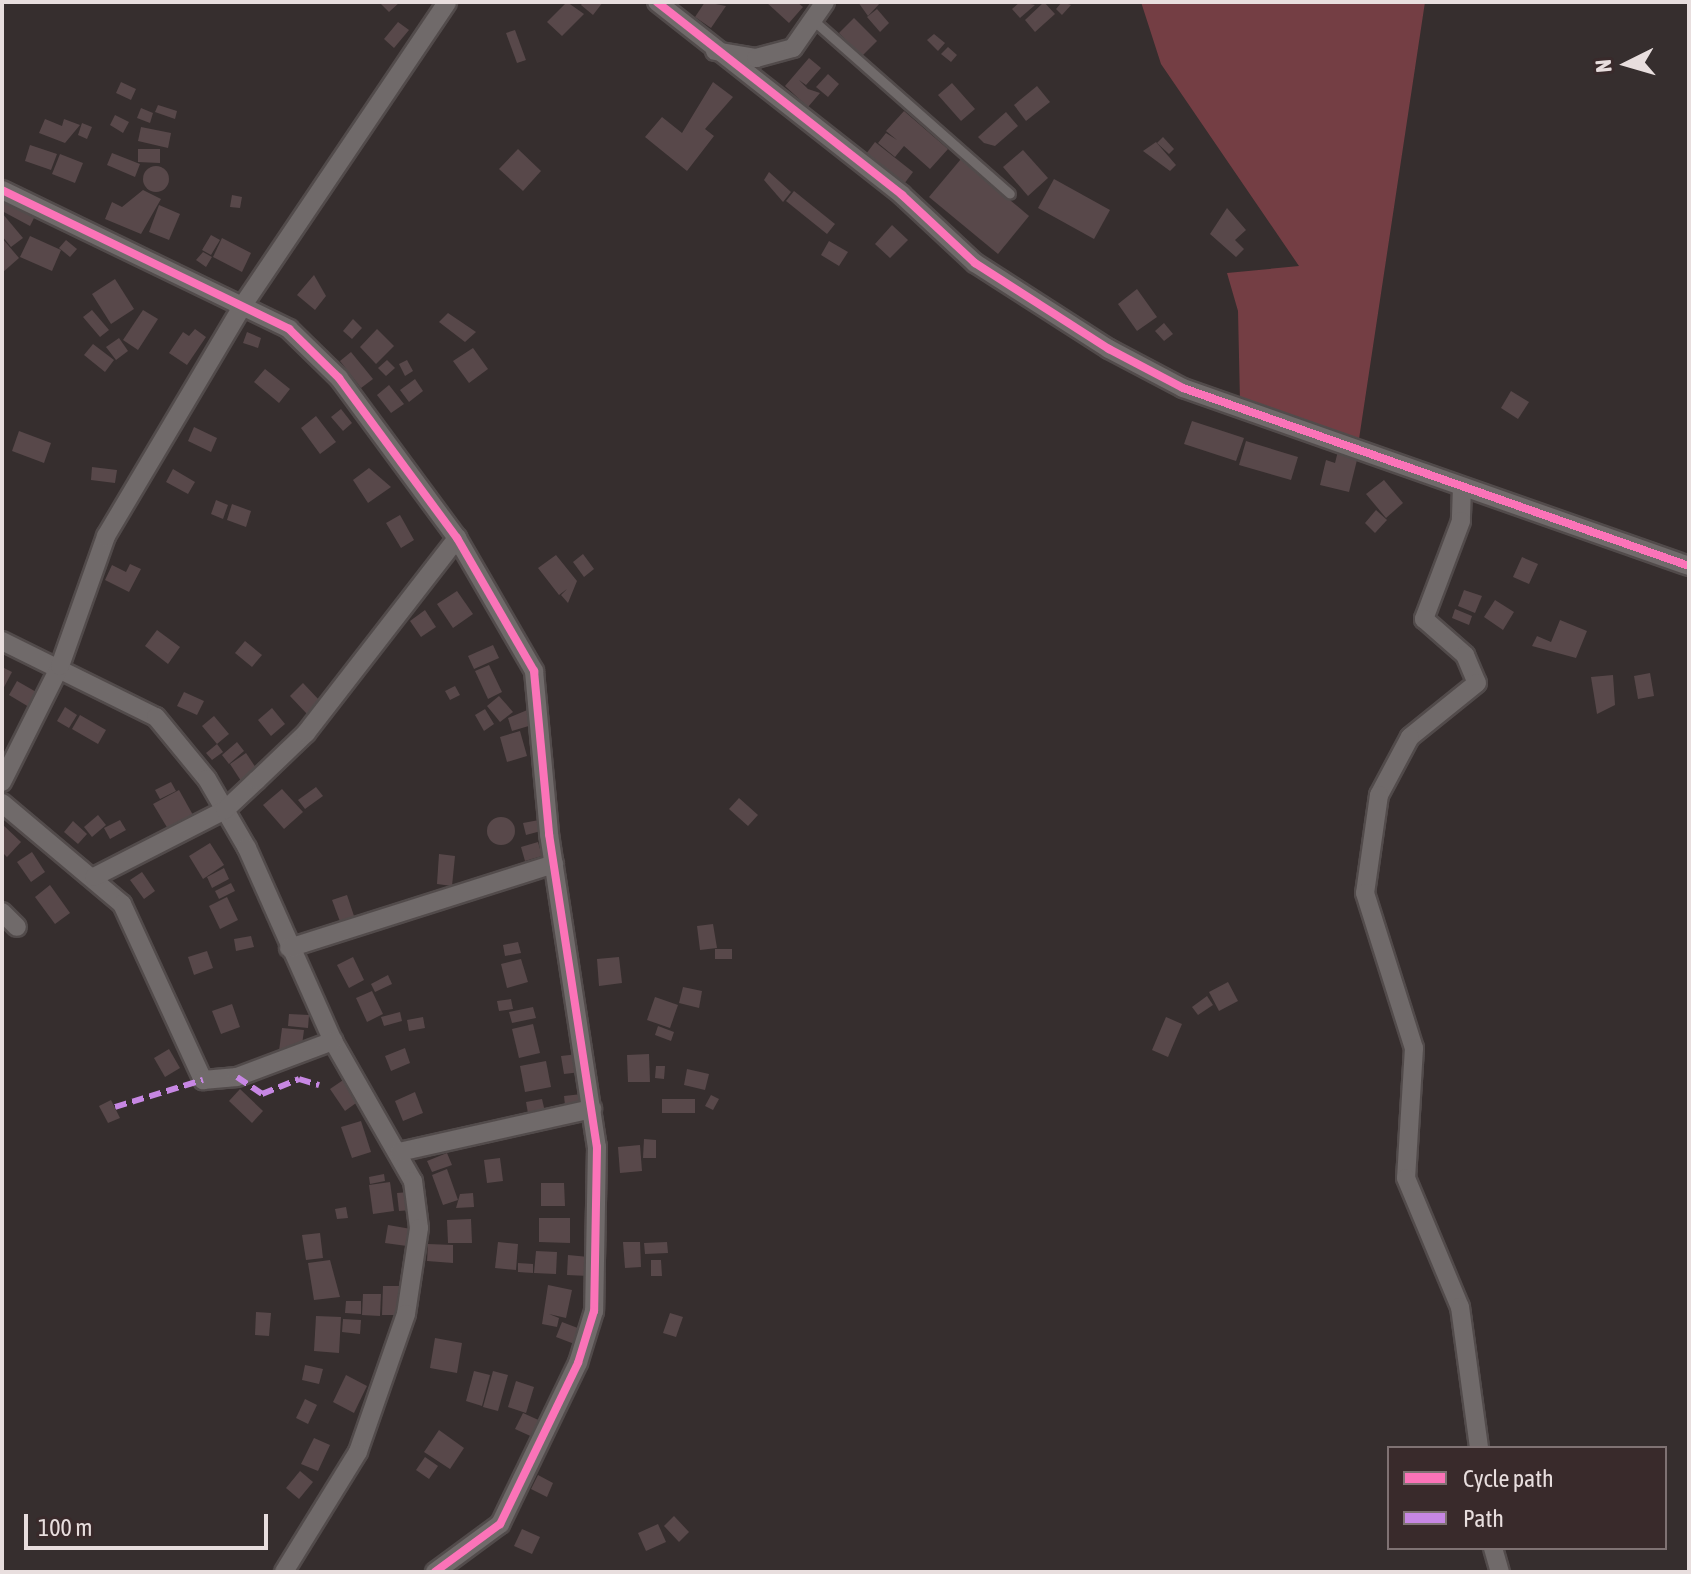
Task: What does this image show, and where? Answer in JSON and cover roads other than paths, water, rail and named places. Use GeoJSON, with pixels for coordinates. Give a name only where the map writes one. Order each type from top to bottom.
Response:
{"type":"FeatureCollection","features":[{"type":"Feature","properties":{"kind":"street"},"geometry":{"type":"LineString","coordinates":[[2,782],[60,666],[106,536],[243,305],[447,2]]}},
{"type":"Feature","properties":{"kind":"street"},"geometry":{"type":"LineString","coordinates":[[657,2],[712,51],[902,195],[975,263],[1109,349],[1183,388],[1689,566]]}},
{"type":"Feature","properties":{"kind":"street"},"geometry":{"type":"LineString","coordinates":[[712,51],[775,56],[793,48],[825,2]]}},
{"type":"Feature","properties":{"kind":"street"},"geometry":{"type":"LineString","coordinates":[[2,190],[289,329],[339,378],[457,538],[534,671],[554,864],[592,1109],[594,1311],[578,1363],[500,1524],[435,1572]]}},
{"type":"Feature","properties":{"kind":"street"},"geometry":{"type":"LineString","coordinates":[[1462,487],[1461,521],[1424,619],[1465,655],[1477,683],[1404,749],[1379,795],[1365,893],[1414,1048],[1406,1178],[1460,1307],[1479,1446]]}},
{"type":"Feature","properties":{"kind":"street"},"geometry":{"type":"LineString","coordinates":[[94,877],[225,810],[306,733],[457,538]]}},
{"type":"Feature","properties":{"kind":"street"},"geometry":{"type":"LineString","coordinates":[[2,641],[60,666],[156,717],[225,810],[333,1041],[413,1181],[419,1228],[406,1314],[358,1452],[284,1572]]}},
{"type":"Feature","properties":{"kind":"street"},"geometry":{"type":"LineString","coordinates":[[2,803],[94,877],[122,904],[203,1080],[237,1077],[333,1041]]}},
{"type":"Feature","properties":{"kind":"street"},"geometry":{"type":"LineString","coordinates":[[289,948],[554,864]]}},
{"type":"Feature","properties":{"kind":"street"},"geometry":{"type":"LineString","coordinates":[[2,912],[17,927]]}},
{"type":"Feature","properties":{"kind":"street"},"geometry":{"type":"LineString","coordinates":[[399,1152],[592,1109]]}},
{"type":"Feature","properties":{"kind":"street"},"geometry":{"type":"LineString","coordinates":[[1494,1550],[1500,1572]]}},
{"type":"Feature","properties":{"kind":"lane"},"geometry":{"type":"LineString","coordinates":[[814,21],[1010,194]]}}]}
